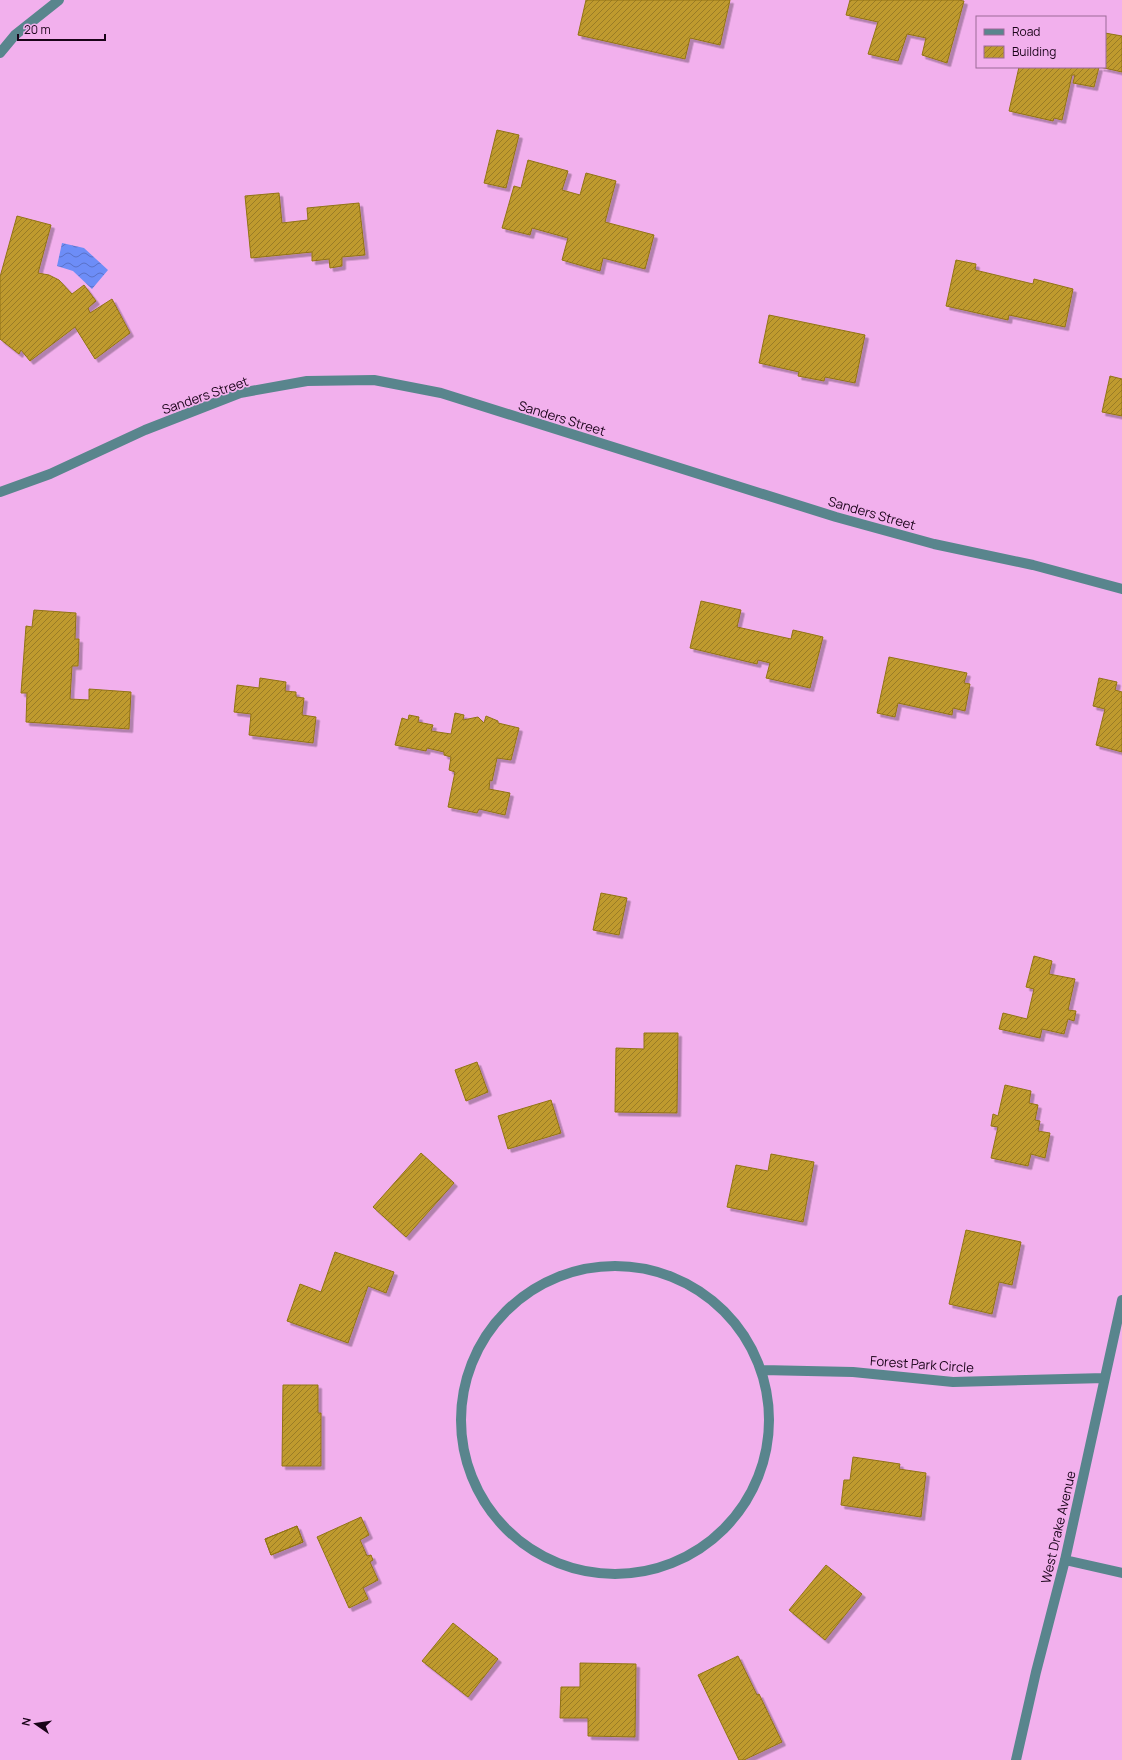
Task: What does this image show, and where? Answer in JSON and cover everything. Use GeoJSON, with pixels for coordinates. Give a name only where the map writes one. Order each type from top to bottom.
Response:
{"type":"FeatureCollection","features":[{"type":"Feature","properties":{"kind":"street"},"geometry":{"type":"LineString","coordinates":[[0,53],[15,35],[59,0]]}},
{"type":"Feature","properties":{"kind":"street","name":"Sanders Street"},"geometry":{"type":"LineString","coordinates":[[0,492],[50,474],[145,430],[240,393],[307,381],[374,380],[441,393],[836,517],[934,544],[1033,565],[1122,589]]}},
{"type":"Feature","properties":{"kind":"street"},"geometry":{"type":"LineString","coordinates":[[610,1264],[659,1270],[704,1292],[740,1326],[762,1370],[771,1422],[761,1475],[734,1520],[693,1554],[644,1573],[592,1574],[541,1558],[500,1525],[472,1480],[460,1429],[465,1380],[468,1373],[485,1334],[514,1303],[519,1298],[562,1273],[610,1264]]}},
{"type":"Feature","properties":{"kind":"street","name":"West Drake Avenue"},"geometry":{"type":"LineString","coordinates":[[1016,1760],[1036,1672],[1065,1560],[1122,1300]]}},
{"type":"Feature","properties":{"kind":"street","name":"Forest Park Circle"},"geometry":{"type":"LineString","coordinates":[[762,1370],[852,1372],[953,1382],[1104,1378]]}},
{"type":"Feature","properties":{"kind":"street"},"geometry":{"type":"LineString","coordinates":[[1065,1560],[1122,1573]]}},
{"type":"Feature","properties":{"kind":"water"},"geometry":{"type":"Polygon","coordinates":[[[62,243],[84,248],[108,270],[92,289],[73,271],[57,266],[62,243]]]}},
{"type":"Feature","properties":{"kind":"building"},"geometry":{"type":"Polygon","coordinates":[[[586,0],[730,0],[720,45],[690,38],[685,59],[578,35],[586,0]]]}},
{"type":"Feature","properties":{"kind":"building"},"geometry":{"type":"Polygon","coordinates":[[[850,0],[964,1],[947,63],[922,55],[926,38],[907,34],[898,61],[868,54],[878,22],[846,15],[850,0]]]}},
{"type":"Feature","properties":{"kind":"building"},"geometry":{"type":"Polygon","coordinates":[[[1106,33],[1122,36],[1122,72],[1104,68],[1106,68],[1106,33]]]}},
{"type":"Feature","properties":{"kind":"building"},"geometry":{"type":"Polygon","coordinates":[[[1019,68],[1099,68],[1094,87],[1073,83],[1075,75],[1072,75],[1062,120],[1054,118],[1053,121],[1009,111],[1019,68]]]}},
{"type":"Feature","properties":{"kind":"building"},"geometry":{"type":"Polygon","coordinates":[[[497,130],[519,135],[506,188],[484,183],[497,130]]]}},
{"type":"Feature","properties":{"kind":"building"},"geometry":{"type":"Polygon","coordinates":[[[528,160],[568,171],[562,190],[580,195],[586,173],[616,181],[605,222],[654,235],[645,269],[603,258],[600,271],[562,260],[568,238],[532,228],[530,235],[502,228],[514,186],[521,188],[528,160]]]}},
{"type":"Feature","properties":{"kind":"building"},"geometry":{"type":"Polygon","coordinates":[[[279,193],[282,223],[308,220],[307,208],[359,203],[365,255],[342,257],[342,266],[330,268],[329,259],[312,261],[312,252],[251,258],[245,196],[279,193]]]}},
{"type":"Feature","properties":{"kind":"building"},"geometry":{"type":"Polygon","coordinates":[[[17,216],[51,225],[38,273],[49,275],[59,280],[72,294],[84,285],[96,301],[88,308],[90,313],[112,299],[130,333],[95,359],[75,327],[30,361],[21,350],[19,354],[0,339],[0,277],[17,216]]]}},
{"type":"Feature","properties":{"kind":"building"},"geometry":{"type":"Polygon","coordinates":[[[956,260],[976,264],[975,270],[1033,284],[1034,279],[1073,289],[1065,327],[1009,315],[1008,320],[946,306],[956,260]]]}},
{"type":"Feature","properties":{"kind":"building"},"geometry":{"type":"Polygon","coordinates":[[[769,315],[865,335],[855,383],[825,377],[824,381],[798,376],[799,372],[759,363],[769,315]]]}},
{"type":"Feature","properties":{"kind":"building"},"geometry":{"type":"Polygon","coordinates":[[[1110,376],[1122,379],[1122,416],[1102,412],[1110,376]]]}},
{"type":"Feature","properties":{"kind":"building"},"geometry":{"type":"Polygon","coordinates":[[[701,601],[741,610],[737,627],[791,639],[793,630],[823,637],[810,688],[766,678],[770,663],[758,660],[757,664],[690,648],[701,601]]]}},
{"type":"Feature","properties":{"kind":"building"},"geometry":{"type":"Polygon","coordinates":[[[34,610],[76,613],[75,639],[79,639],[78,666],[72,666],[70,699],[89,700],[89,689],[131,692],[129,729],[26,722],[27,693],[21,693],[26,626],[32,627],[34,610]]]}},
{"type":"Feature","properties":{"kind":"building"},"geometry":{"type":"Polygon","coordinates":[[[889,657],[967,673],[964,683],[970,684],[965,711],[953,708],[952,715],[898,703],[895,717],[877,713],[889,657]]]}},
{"type":"Feature","properties":{"kind":"building"},"geometry":{"type":"Polygon","coordinates":[[[260,678],[286,682],[285,691],[296,692],[296,697],[304,698],[302,715],[316,717],[313,743],[249,735],[251,714],[234,712],[237,685],[259,688],[260,678]]]}},
{"type":"Feature","properties":{"kind":"building"},"geometry":{"type":"Polygon","coordinates":[[[1099,678],[1117,682],[1115,690],[1122,692],[1122,752],[1096,745],[1105,709],[1093,706],[1099,678]]]}},
{"type":"Feature","properties":{"kind":"building"},"geometry":{"type":"Polygon","coordinates":[[[455,713],[464,715],[463,720],[478,717],[484,723],[486,716],[498,721],[498,723],[519,728],[511,760],[497,758],[492,781],[490,780],[489,789],[510,793],[505,815],[479,809],[477,813],[448,807],[455,772],[449,770],[451,757],[444,755],[444,752],[427,748],[426,751],[395,745],[402,718],[408,720],[409,715],[419,717],[418,722],[433,725],[431,731],[451,734],[455,713]]]}},
{"type":"Feature","properties":{"kind":"building"},"geometry":{"type":"Polygon","coordinates":[[[601,893],[627,898],[619,935],[593,930],[601,893]]]}},
{"type":"Feature","properties":{"kind":"building"},"geometry":{"type":"Polygon","coordinates":[[[1034,956],[1052,961],[1049,974],[1075,979],[1068,1010],[1076,1011],[1074,1021],[1068,1019],[1064,1034],[1042,1029],[1040,1038],[999,1029],[1003,1013],[1027,1019],[1034,989],[1026,987],[1034,956]]]}},
{"type":"Feature","properties":{"kind":"building"},"geometry":{"type":"Polygon","coordinates":[[[644,1033],[678,1033],[677,1113],[615,1112],[616,1048],[644,1049],[644,1033]]]}},
{"type":"Feature","properties":{"kind":"building"},"geometry":{"type":"Polygon","coordinates":[[[477,1062],[488,1092],[466,1101],[455,1070],[477,1062]]]}},
{"type":"Feature","properties":{"kind":"building"},"geometry":{"type":"Polygon","coordinates":[[[1005,1085],[1031,1091],[1029,1103],[1038,1105],[1035,1120],[1040,1121],[1038,1131],[1050,1133],[1045,1158],[1031,1154],[1028,1166],[991,1158],[998,1127],[991,1126],[993,1114],[998,1116],[1005,1085]]]}},
{"type":"Feature","properties":{"kind":"building"},"geometry":{"type":"Polygon","coordinates":[[[551,1100],[561,1133],[508,1149],[498,1116],[551,1100]]]}},
{"type":"Feature","properties":{"kind":"building"},"geometry":{"type":"Polygon","coordinates":[[[421,1153],[454,1183],[406,1237],[373,1207],[421,1153]]]}},
{"type":"Feature","properties":{"kind":"building"},"geometry":{"type":"Polygon","coordinates":[[[771,1154],[814,1162],[803,1222],[727,1207],[736,1165],[768,1171],[771,1154]]]}},
{"type":"Feature","properties":{"kind":"building"},"geometry":{"type":"Polygon","coordinates":[[[966,1230],[1021,1242],[1012,1285],[999,1282],[992,1314],[949,1304],[966,1230]]]}},
{"type":"Feature","properties":{"kind":"building"},"geometry":{"type":"Polygon","coordinates":[[[335,1252],[394,1272],[386,1293],[368,1286],[348,1343],[287,1321],[300,1284],[321,1292],[335,1252]]]}},
{"type":"Feature","properties":{"kind":"building"},"geometry":{"type":"Polygon","coordinates":[[[283,1385],[318,1385],[318,1413],[321,1413],[321,1466],[282,1466],[283,1385]]]}},
{"type":"Feature","properties":{"kind":"building"},"geometry":{"type":"Polygon","coordinates":[[[853,1457],[900,1464],[899,1469],[926,1473],[921,1517],[841,1505],[844,1480],[850,1480],[853,1457]]]}},
{"type":"Feature","properties":{"kind":"building"},"geometry":{"type":"Polygon","coordinates":[[[361,1517],[369,1535],[360,1540],[367,1556],[371,1555],[373,1560],[370,1562],[378,1580],[363,1588],[368,1599],[349,1608],[317,1537],[361,1517]]]}},
{"type":"Feature","properties":{"kind":"building"},"geometry":{"type":"Polygon","coordinates":[[[297,1526],[303,1542],[271,1555],[265,1539],[297,1526]]]}},
{"type":"Feature","properties":{"kind":"building"},"geometry":{"type":"Polygon","coordinates":[[[297,1526],[303,1542],[271,1555],[265,1539],[297,1526]]]}},
{"type":"Feature","properties":{"kind":"building"},"geometry":{"type":"Polygon","coordinates":[[[826,1565],[862,1594],[825,1640],[789,1610],[826,1565]]]}},
{"type":"Feature","properties":{"kind":"building"},"geometry":{"type":"Polygon","coordinates":[[[453,1623],[498,1659],[468,1697],[422,1661],[453,1623]]]}},
{"type":"Feature","properties":{"kind":"building"},"geometry":{"type":"Polygon","coordinates":[[[738,1656],[757,1695],[759,1694],[782,1742],[744,1760],[739,1760],[698,1675],[738,1656]]]}},
{"type":"Feature","properties":{"kind":"building"},"geometry":{"type":"Polygon","coordinates":[[[580,1663],[636,1664],[635,1737],[588,1736],[588,1718],[560,1718],[561,1687],[580,1687],[580,1663]]]}}]}
